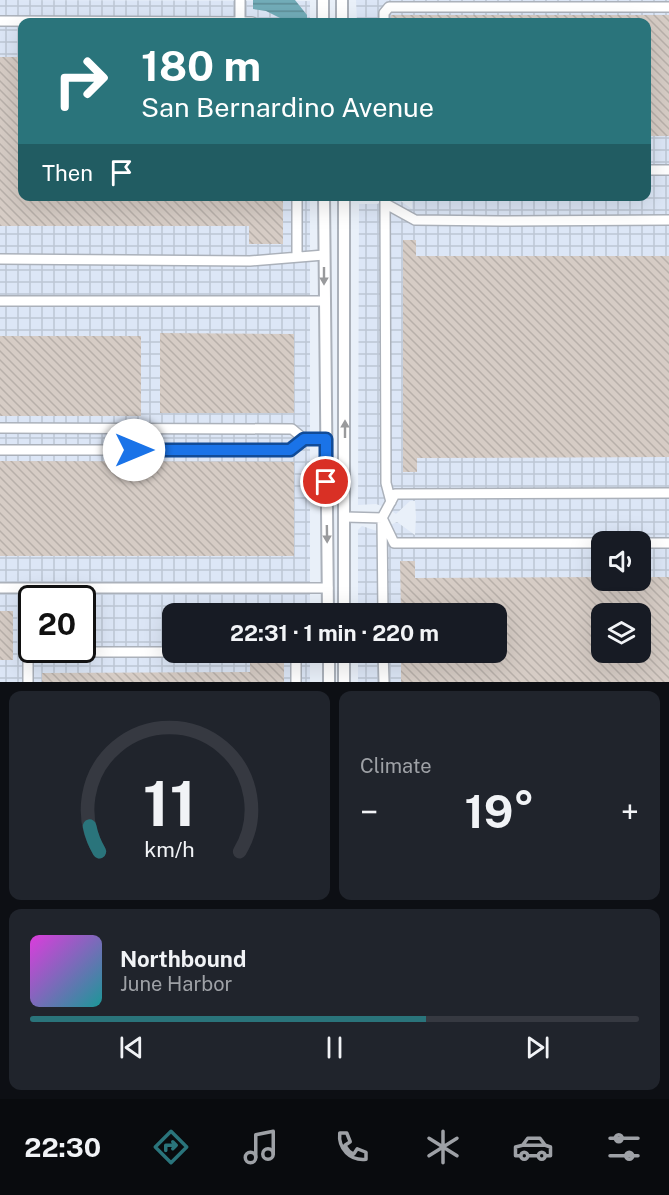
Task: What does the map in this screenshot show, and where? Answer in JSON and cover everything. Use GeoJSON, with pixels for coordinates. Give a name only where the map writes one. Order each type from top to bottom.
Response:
{"type":"FeatureCollection","features":[{"type":"Feature","properties":{"kind":"main road"},"geometry":{"type":"LineString","coordinates":[[323,0],[323,18]]}},
{"type":"Feature","properties":{"kind":"main road"},"geometry":{"type":"LineString","coordinates":[[342,0],[342,18]]}},
{"type":"Feature","properties":{"kind":"main road"},"geometry":{"type":"LineString","coordinates":[[324,201],[328,603]]}},
{"type":"Feature","properties":{"kind":"main road"},"geometry":{"type":"LineString","coordinates":[[344,201],[344,603]]}},
{"type":"Feature","properties":{"kind":"main road"},"geometry":{"type":"LineString","coordinates":[[329,663],[329,682]]}},
{"type":"Feature","properties":{"kind":"main road"},"geometry":{"type":"LineString","coordinates":[[344,663],[344,682]]}},
{"type":"Feature","properties":{"kind":"lane"},"geometry":{"type":"LineString","coordinates":[[240,0],[240,18]]}},
{"type":"Feature","properties":{"kind":"lane"},"geometry":{"type":"LineString","coordinates":[[384,18],[388,7],[669,7]]}},
{"type":"Feature","properties":{"kind":"lane"},"geometry":{"type":"LineString","coordinates":[[0,21],[18,21]]}},
{"type":"Feature","properties":{"kind":"lane"},"geometry":{"type":"LineString","coordinates":[[651,170],[669,170]]}},
{"type":"Feature","properties":{"kind":"lane"},"geometry":{"type":"LineString","coordinates":[[297,201],[297,255]]}},
{"type":"Feature","properties":{"kind":"lane"},"geometry":{"type":"LineString","coordinates":[[385,201],[386,483],[391,501]]}},
{"type":"Feature","properties":{"kind":"lane"},"geometry":{"type":"LineString","coordinates":[[386,201],[415,220],[669,220]]}},
{"type":"Feature","properties":{"kind":"lane"},"geometry":{"type":"LineString","coordinates":[[0,259],[250,261],[297,255],[324,255]]}},
{"type":"Feature","properties":{"kind":"lane"},"geometry":{"type":"LineString","coordinates":[[0,302],[324,301]]}},
{"type":"Feature","properties":{"kind":"lane"},"geometry":{"type":"LineString","coordinates":[[0,428],[292,429],[304,439]]}},
{"type":"Feature","properties":{"kind":"lane"},"geometry":{"type":"LineString","coordinates":[[0,450],[290,450],[304,439],[326,439]]}},
{"type":"Feature","properties":{"kind":"lane"},"geometry":{"type":"LineString","coordinates":[[383,603],[382,518],[395,494],[669,493]]}},
{"type":"Feature","properties":{"kind":"lane"},"geometry":{"type":"LineString","coordinates":[[345,518],[382,518]]}},
{"type":"Feature","properties":{"kind":"lane"},"geometry":{"type":"LineString","coordinates":[[382,518],[394,543],[591,543]]}},
{"type":"Feature","properties":{"kind":"lane"},"geometry":{"type":"LineString","coordinates":[[651,543],[669,543]]}},
{"type":"Feature","properties":{"kind":"lane"},"geometry":{"type":"LineString","coordinates":[[0,588],[328,588]]}},
{"type":"Feature","properties":{"kind":"lane"},"geometry":{"type":"LineString","coordinates":[[28,682],[28,652],[162,652]]}},
{"type":"Feature","properties":{"kind":"lane"},"geometry":{"type":"LineString","coordinates":[[296,663],[296,682]]}},
{"type":"Feature","properties":{"kind":"lane"},"geometry":{"type":"LineString","coordinates":[[383,663],[384,682]]}},
{"type":"Feature","properties":{"kind":"shaded area"},"geometry":{"type":"Polygon","coordinates":[[[0,0],[310,1],[310,18],[18,18],[18,201],[310,201],[310,603],[162,603],[162,663],[310,663],[310,682],[0,682],[0,0]]]}},
{"type":"Feature","properties":{"kind":"shaded area"},"geometry":{"type":"Polygon","coordinates":[[[356,0],[669,0],[669,682],[358,682],[358,663],[507,663],[507,603],[358,603],[358,530],[362,526],[377,531],[397,522],[415,535],[415,501],[410,501],[396,514],[376,504],[358,505],[359,204],[401,201],[412,209],[412,201],[651,201],[651,18],[357,18],[356,0]]]}},
{"type":"Feature","properties":{"kind":"water"},"geometry":{"type":"Polygon","coordinates":[[[253,0],[295,0],[307,18],[280,18],[266,11],[253,9],[253,0]]]}},
{"type":"Feature","properties":{"kind":"building"},"geometry":{"type":"Polygon","coordinates":[[[391,15],[669,15],[669,136],[651,136],[651,18],[391,18],[391,15]]]}},
{"type":"Feature","properties":{"kind":"building"},"geometry":{"type":"Polygon","coordinates":[[[0,57],[18,57],[18,201],[283,201],[283,244],[249,244],[249,226],[0,226],[0,57]]]}},
{"type":"Feature","properties":{"kind":"building"},"geometry":{"type":"Polygon","coordinates":[[[403,240],[416,240],[416,256],[669,256],[669,457],[417,458],[417,472],[403,472],[403,240]]]}},
{"type":"Feature","properties":{"kind":"building"},"geometry":{"type":"Polygon","coordinates":[[[160,333],[294,334],[294,413],[160,413],[160,333]]]}},
{"type":"Feature","properties":{"kind":"building"},"geometry":{"type":"Polygon","coordinates":[[[0,336],[141,336],[141,416],[0,416],[0,336]]]}},
{"type":"Feature","properties":{"kind":"building"},"geometry":{"type":"Polygon","coordinates":[[[0,461],[294,462],[294,556],[0,556],[0,461]]]}},
{"type":"Feature","properties":{"kind":"building"},"geometry":{"type":"Polygon","coordinates":[[[400,561],[415,561],[415,578],[591,577],[591,591],[651,591],[651,577],[669,577],[669,682],[401,682],[401,663],[507,663],[507,603],[401,603],[400,561]]]}},
{"type":"Feature","properties":{"kind":"building"},"geometry":{"type":"Polygon","coordinates":[[[0,611],[13,611],[13,660],[0,660],[0,611]]]}},
{"type":"Feature","properties":{"kind":"building"},"geometry":{"type":"Polygon","coordinates":[[[250,663],[284,663],[284,682],[42,682],[42,673],[250,672],[250,663]]]}},
{"type":"Feature","properties":{"kind":"route"},"geometry":{"type":"LineString","coordinates":[[134,450],[290,450],[304,439],[326,439],[326,482]]}}]}
